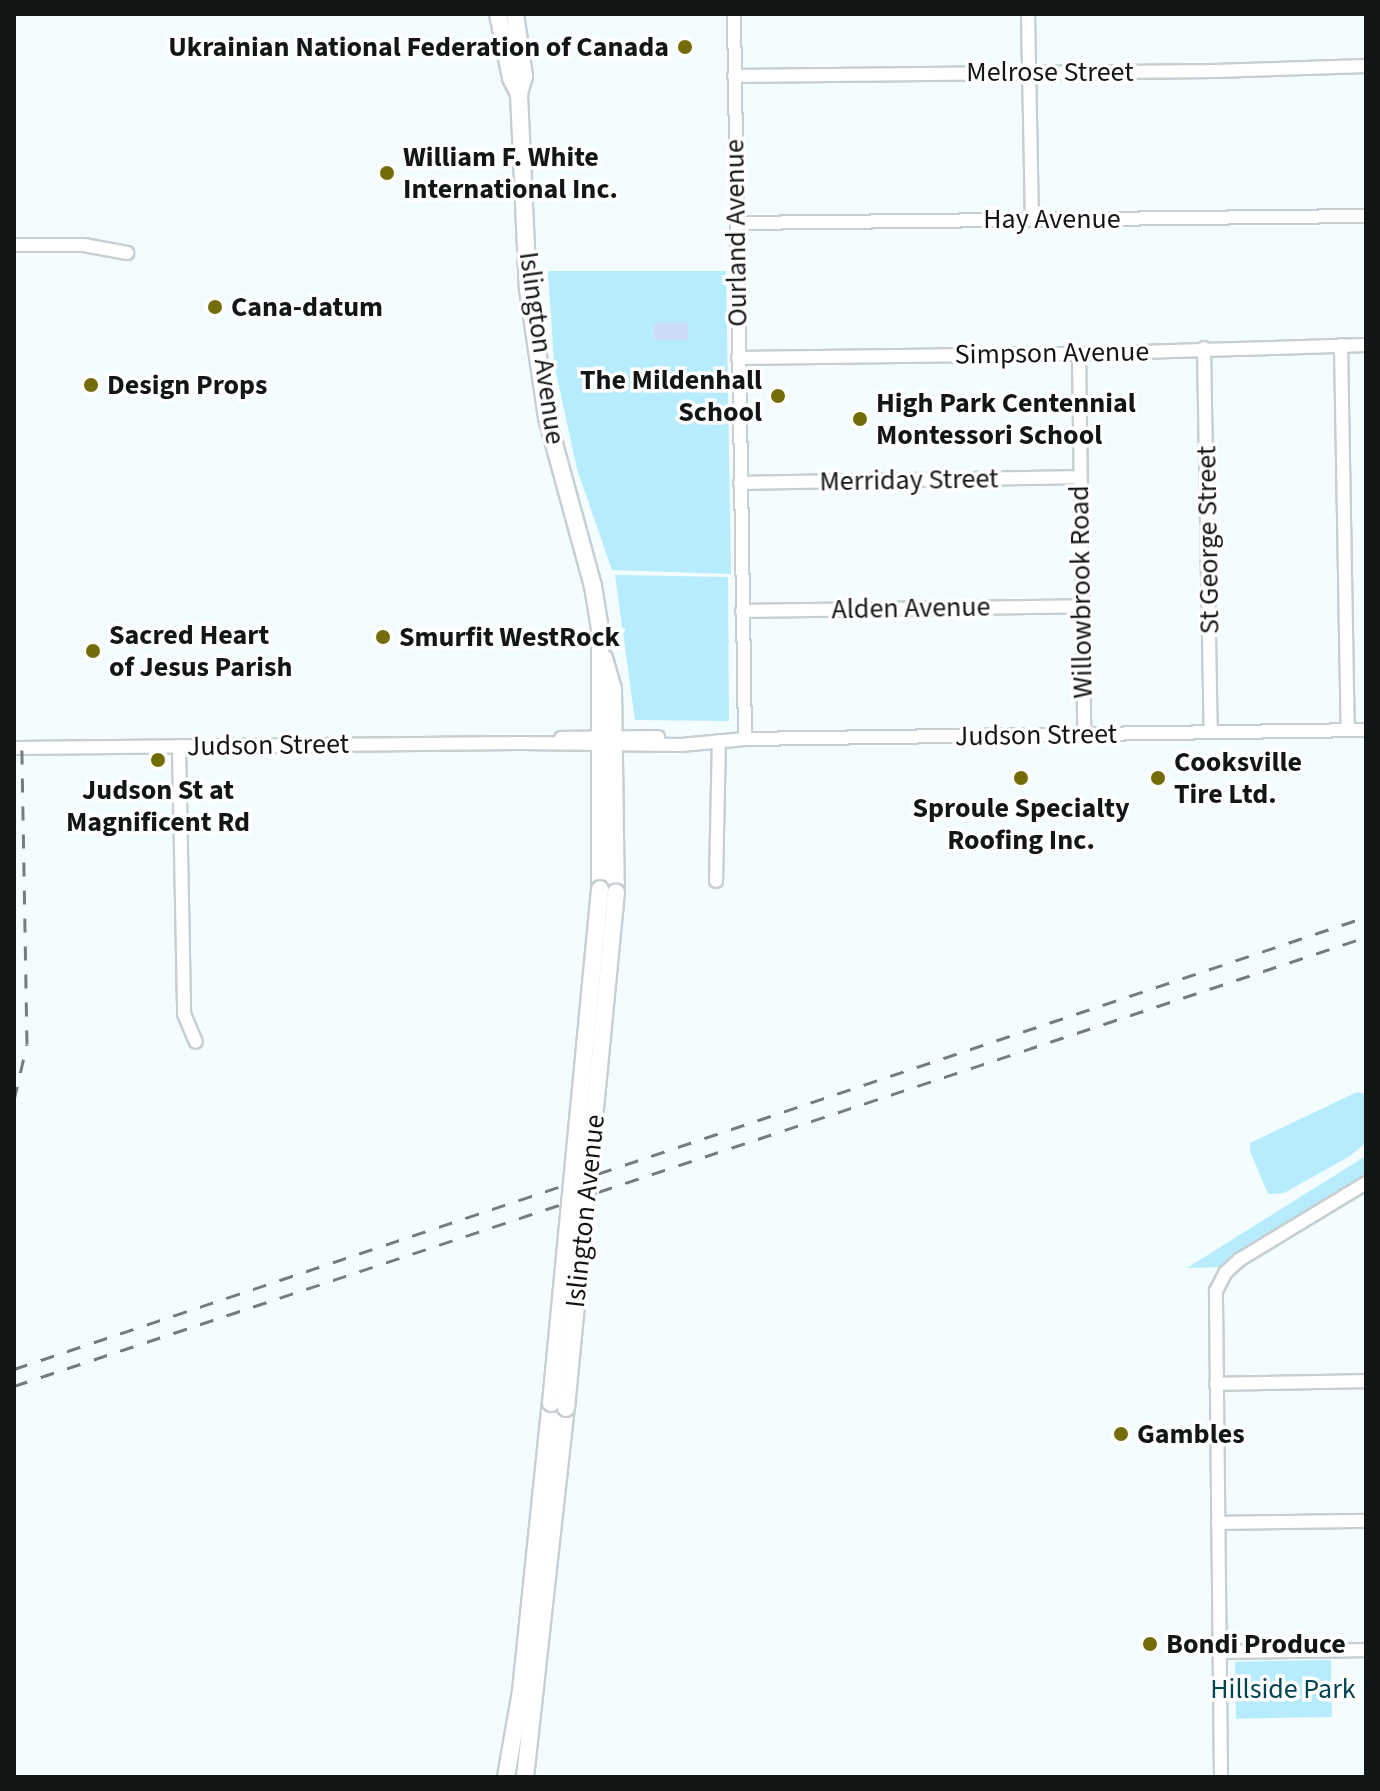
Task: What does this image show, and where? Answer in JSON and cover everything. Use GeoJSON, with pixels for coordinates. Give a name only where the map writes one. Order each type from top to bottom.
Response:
{"type":"FeatureCollection","features":[{"type":"Feature","properties":{"kind":"main road","name":"Islington Avenue"},"geometry":{"type":"LineString","coordinates":[[498,14],[511,78],[519,94]]}},
{"type":"Feature","properties":{"kind":"main road","name":"Islington Avenue"},"geometry":{"type":"LineString","coordinates":[[515,14],[524,76],[519,94],[528,289],[547,418],[593,586],[601,645],[607,742],[608,890],[543,1556],[525,1777]]}},
{"type":"Feature","properties":{"kind":"main road","name":"Islington Avenue"},"geometry":{"type":"LineString","coordinates":[[506,1777],[543,1556]]}},
{"type":"Feature","properties":{"kind":"street","name":"Ourland Avenue"},"geometry":{"type":"LineString","coordinates":[[734,14],[745,739]]}},
{"type":"Feature","properties":{"kind":"street"},"geometry":{"type":"LineString","coordinates":[[1028,14],[1032,218]]}},
{"type":"Feature","properties":{"kind":"street","name":"Melrose Street"},"geometry":{"type":"LineString","coordinates":[[734,76],[1216,71],[1366,66]]}},
{"type":"Feature","properties":{"kind":"street","name":"Hay Avenue"},"geometry":{"type":"LineString","coordinates":[[737,223],[1366,216]]}},
{"type":"Feature","properties":{"kind":"street"},"geometry":{"type":"LineString","coordinates":[[14,245],[84,245],[127,253]]}},
{"type":"Feature","properties":{"kind":"street"},"geometry":{"type":"LineString","coordinates":[[1341,345],[1348,730]]}},
{"type":"Feature","properties":{"kind":"street","name":"Simpson Avenue"},"geometry":{"type":"LineString","coordinates":[[738,358],[1079,354],[1366,345]]}},
{"type":"Feature","properties":{"kind":"street","name":"St George Street"},"geometry":{"type":"LineString","coordinates":[[1204,348],[1211,732]]}},
{"type":"Feature","properties":{"kind":"street","name":"Willowbrook Road"},"geometry":{"type":"LineString","coordinates":[[1079,354],[1084,734]]}},
{"type":"Feature","properties":{"kind":"street","name":"Merriday Street"},"geometry":{"type":"LineString","coordinates":[[740,483],[1079,477]]}},
{"type":"Feature","properties":{"kind":"street","name":"Alden Avenue"},"geometry":{"type":"LineString","coordinates":[[742,611],[1080,606]]}},
{"type":"Feature","properties":{"kind":"street","name":"Judson Street"},"geometry":{"type":"LineString","coordinates":[[14,748],[712,742],[1366,730]]}},
{"type":"Feature","properties":{"kind":"street"},"geometry":{"type":"LineString","coordinates":[[712,742],[716,881]]}},
{"type":"Feature","properties":{"kind":"street"},"geometry":{"type":"LineString","coordinates":[[179,746],[184,1014],[196,1042]]}},
{"type":"Feature","properties":{"kind":"street"},"geometry":{"type":"LineString","coordinates":[[1221,1777],[1215,1300],[1222,1279],[1239,1260],[1366,1183]]}},
{"type":"Feature","properties":{"kind":"street"},"geometry":{"type":"LineString","coordinates":[[1216,1384],[1366,1381]]}},
{"type":"Feature","properties":{"kind":"street"},"geometry":{"type":"LineString","coordinates":[[1218,1523],[1366,1521]]}},
{"type":"Feature","properties":{"kind":"street"},"geometry":{"type":"LineString","coordinates":[[1220,1652],[1366,1650]]}},
{"type":"Feature","properties":{"kind":"green space"},"geometry":{"type":"Polygon","coordinates":[[[548,271],[726,271],[731,574],[612,570],[577,469],[554,363],[548,271]]]}},
{"type":"Feature","properties":{"kind":"green space"},"geometry":{"type":"Polygon","coordinates":[[[615,575],[728,577],[729,721],[635,720],[615,575]]]}},
{"type":"Feature","properties":{"kind":"green space"},"geometry":{"type":"Polygon","coordinates":[[[1357,1092],[1366,1094],[1366,1143],[1350,1156],[1284,1193],[1268,1194],[1250,1151],[1250,1143],[1357,1092]]]}},
{"type":"Feature","properties":{"kind":"green space"},"geometry":{"type":"Polygon","coordinates":[[[1366,1156],[1366,1177],[1220,1267],[1187,1268],[1366,1156]]]}},
{"type":"Feature","properties":{"kind":"green space","name":"Hillside Park"},"geometry":{"type":"Polygon","coordinates":[[[1331,1660],[1332,1717],[1236,1719],[1235,1662],[1331,1660]]]}},
{"type":"Feature","properties":{"kind":"shaded area"},"geometry":{"type":"Polygon","coordinates":[[[654,323],[688,323],[688,340],[654,340],[654,323]]]}},
{"type":"Feature","properties":{"kind":"railway"},"geometry":{"type":"LineString","coordinates":[[14,1100],[27,1044],[22,748]]}},
{"type":"Feature","properties":{"kind":"railway"},"geometry":{"type":"LineString","coordinates":[[14,1369],[1366,917]]}},
{"type":"Feature","properties":{"kind":"railway"},"geometry":{"type":"LineString","coordinates":[[14,1386],[1366,937]]}},
{"type":"Feature","properties":{"kind":"place","name":"Ukrainian National Federation of Canada"},"geometry":{"type":"Point","coordinates":[685,47]}},
{"type":"Feature","properties":{"kind":"place","name":"William F. White International Inc."},"geometry":{"type":"Point","coordinates":[387,173]}},
{"type":"Feature","properties":{"kind":"place","name":"Cana-datum"},"geometry":{"type":"Point","coordinates":[215,307]}},
{"type":"Feature","properties":{"kind":"place","name":"Design Props"},"geometry":{"type":"Point","coordinates":[91,385]}},
{"type":"Feature","properties":{"kind":"place","name":"The Mildenhall School"},"geometry":{"type":"Point","coordinates":[778,396]}},
{"type":"Feature","properties":{"kind":"place","name":"High Park Centennial Montessori School"},"geometry":{"type":"Point","coordinates":[860,419]}},
{"type":"Feature","properties":{"kind":"place","name":"Smurfit WestRock"},"geometry":{"type":"Point","coordinates":[383,637]}},
{"type":"Feature","properties":{"kind":"place","name":"Sacred Heart of Jesus Parish"},"geometry":{"type":"Point","coordinates":[93,651]}},
{"type":"Feature","properties":{"kind":"place","name":"Judson St at Magnificent Rd"},"geometry":{"type":"Point","coordinates":[158,760]}},
{"type":"Feature","properties":{"kind":"place","name":"Sproule Specialty Roofing Inc."},"geometry":{"type":"Point","coordinates":[1021,778]}},
{"type":"Feature","properties":{"kind":"place","name":"Cooksville Tire Ltd."},"geometry":{"type":"Point","coordinates":[1158,778]}},
{"type":"Feature","properties":{"kind":"place","name":"Gambles"},"geometry":{"type":"Point","coordinates":[1121,1434]}},
{"type":"Feature","properties":{"kind":"place","name":"Bondi Produce"},"geometry":{"type":"Point","coordinates":[1150,1644]}}]}
